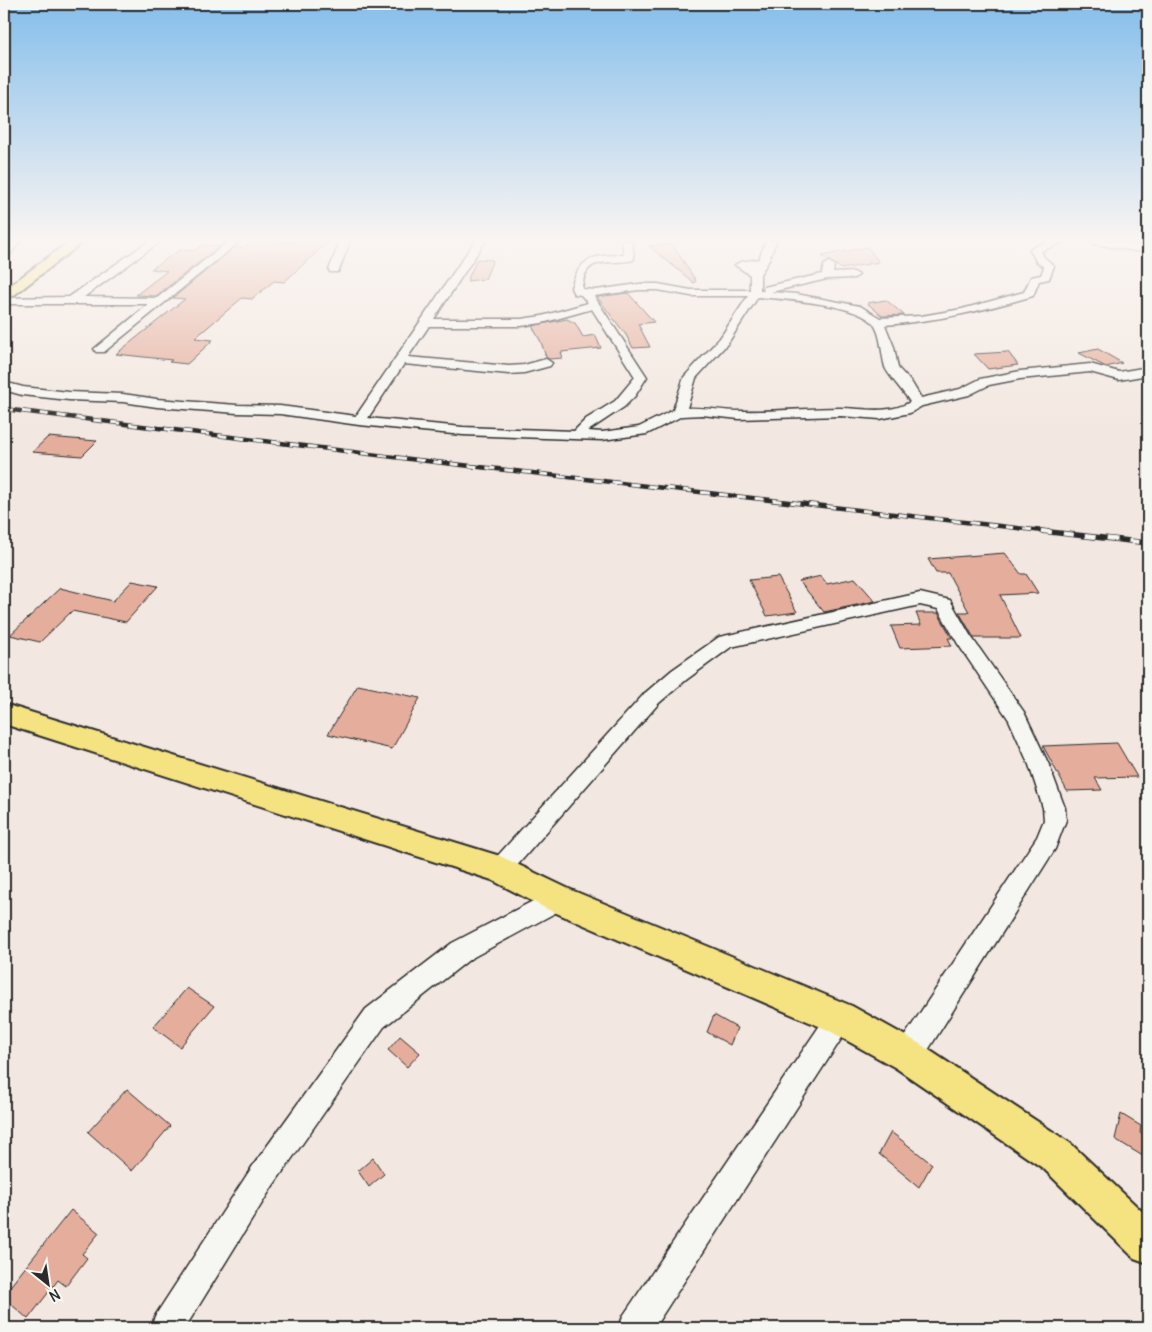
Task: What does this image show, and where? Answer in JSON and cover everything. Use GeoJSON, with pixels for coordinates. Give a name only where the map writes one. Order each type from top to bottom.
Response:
{"type":"FeatureCollection","features":[{"type":"Feature","properties":{"kind":"main road"},"geometry":{"type":"LineString","coordinates":[[4,714],[500,869],[558,899],[840,1018],[908,1056],[1057,1156],[1148,1244]]}},
{"type":"Feature","properties":{"kind":"street"},"geometry":{"type":"LineString","coordinates":[[100,349],[157,303]]}},
{"type":"Feature","properties":{"kind":"street"},"geometry":{"type":"LineString","coordinates":[[359,421],[439,303]]}},
{"type":"Feature","properties":{"kind":"street"},"geometry":{"type":"LineString","coordinates":[[679,412],[684,391],[690,377],[724,340],[749,303]]}},
{"type":"Feature","properties":{"kind":"street"},"geometry":{"type":"LineString","coordinates":[[835,303],[860,309],[878,322],[888,347],[892,369],[907,386],[917,403]]}},
{"type":"Feature","properties":{"kind":"street"},"geometry":{"type":"LineString","coordinates":[[878,322],[921,319],[963,312],[995,303]]}},
{"type":"Feature","properties":{"kind":"street"},"geometry":{"type":"LineString","coordinates":[[426,322],[533,322],[550,319],[573,309],[594,305],[641,376],[636,386],[618,406],[584,425],[578,435]]}},
{"type":"Feature","properties":{"kind":"street"},"geometry":{"type":"LineString","coordinates":[[400,360],[509,370],[524,369],[546,363]]}},
{"type":"Feature","properties":{"kind":"street"},"geometry":{"type":"LineString","coordinates":[[4,386],[22,391],[69,396],[123,398],[157,403],[237,409],[280,410],[359,421],[463,431],[602,436],[642,431],[679,412],[702,411],[739,415],[841,412],[880,414],[905,410],[917,403],[964,392],[985,382],[1020,375],[1090,368],[1119,376],[1148,371]]}},
{"type":"Feature","properties":{"kind":"street"},"geometry":{"type":"LineString","coordinates":[[500,869],[652,698],[679,675],[725,642],[920,599],[944,604],[964,639],[1017,717],[1039,765],[1054,808],[1055,820],[1047,842],[908,1056]]}},
{"type":"Feature","properties":{"kind":"street"},"geometry":{"type":"LineString","coordinates":[[167,1328],[262,1177],[375,1018],[461,951],[558,899]]}},
{"type":"Feature","properties":{"kind":"street"},"geometry":{"type":"LineString","coordinates":[[635,1328],[840,1018]]}},
{"type":"Feature","properties":{"kind":"building"},"geometry":{"type":"Polygon","coordinates":[[[180,303],[236,303],[195,338],[213,340],[187,364],[169,362],[172,360],[116,354],[180,303]]]}},
{"type":"Feature","properties":{"kind":"building"},"geometry":{"type":"Polygon","coordinates":[[[602,303],[637,303],[654,322],[638,324],[650,347],[633,348],[626,335],[602,303]]]}},
{"type":"Feature","properties":{"kind":"building"},"geometry":{"type":"Polygon","coordinates":[[[867,303],[890,303],[904,315],[882,316],[867,303]]]}},
{"type":"Feature","properties":{"kind":"building"},"geometry":{"type":"Polygon","coordinates":[[[567,319],[575,323],[583,337],[595,335],[601,348],[561,352],[563,358],[549,359],[546,357],[541,342],[532,326],[567,319]]]}},
{"type":"Feature","properties":{"kind":"building"},"geometry":{"type":"Polygon","coordinates":[[[1098,349],[1122,363],[1106,367],[1079,353],[1098,349]]]}},
{"type":"Feature","properties":{"kind":"building"},"geometry":{"type":"Polygon","coordinates":[[[1008,352],[1018,365],[988,369],[974,354],[1008,352]]]}},
{"type":"Feature","properties":{"kind":"building"},"geometry":{"type":"Polygon","coordinates":[[[48,437],[97,441],[82,456],[32,452],[48,437]]]}},
{"type":"Feature","properties":{"kind":"building"},"geometry":{"type":"Polygon","coordinates":[[[1005,553],[1021,574],[1026,574],[1038,593],[1000,595],[1021,638],[974,638],[959,612],[969,612],[948,573],[936,573],[928,559],[1005,553]]]}},
{"type":"Feature","properties":{"kind":"building"},"geometry":{"type":"Polygon","coordinates":[[[821,576],[827,584],[855,578],[875,601],[824,612],[799,581],[821,576]]]}},
{"type":"Feature","properties":{"kind":"building"},"geometry":{"type":"Polygon","coordinates":[[[778,577],[797,612],[767,616],[749,580],[778,577]]]}},
{"type":"Feature","properties":{"kind":"building"},"geometry":{"type":"Polygon","coordinates":[[[132,581],[158,586],[126,622],[72,611],[40,642],[10,635],[60,588],[113,601],[132,581]]]}},
{"type":"Feature","properties":{"kind":"building"},"geometry":{"type":"Polygon","coordinates":[[[916,613],[938,613],[952,638],[948,638],[952,646],[900,648],[891,626],[921,625],[916,613]]]}},
{"type":"Feature","properties":{"kind":"building"},"geometry":{"type":"Polygon","coordinates":[[[358,685],[420,698],[392,749],[328,734],[358,685]]]}},
{"type":"Feature","properties":{"kind":"building"},"geometry":{"type":"Polygon","coordinates":[[[1117,743],[1137,777],[1095,778],[1102,790],[1067,791],[1043,746],[1117,743]]]}},
{"type":"Feature","properties":{"kind":"building"},"geometry":{"type":"Polygon","coordinates":[[[187,988],[214,1006],[180,1047],[153,1027],[187,988]]]}},
{"type":"Feature","properties":{"kind":"building"},"geometry":{"type":"Polygon","coordinates":[[[714,1015],[737,1028],[730,1045],[707,1032],[714,1015]]]}},
{"type":"Feature","properties":{"kind":"building"},"geometry":{"type":"Polygon","coordinates":[[[400,1036],[420,1053],[407,1067],[388,1050],[400,1036]]]}},
{"type":"Feature","properties":{"kind":"building"},"geometry":{"type":"Polygon","coordinates":[[[127,1089],[170,1126],[132,1171],[88,1132],[127,1089]]]}},
{"type":"Feature","properties":{"kind":"building"},"geometry":{"type":"Polygon","coordinates":[[[1121,1114],[1141,1126],[1140,1133],[1148,1138],[1146,1158],[1115,1139],[1121,1114]]]}},
{"type":"Feature","properties":{"kind":"building"},"geometry":{"type":"Polygon","coordinates":[[[891,1132],[932,1164],[919,1187],[879,1154],[891,1132]]]}},
{"type":"Feature","properties":{"kind":"building"},"geometry":{"type":"Polygon","coordinates":[[[373,1158],[384,1174],[369,1187],[358,1171],[373,1158]]]}},
{"type":"Feature","properties":{"kind":"building"},"geometry":{"type":"Polygon","coordinates":[[[71,1210],[99,1233],[82,1254],[87,1258],[66,1286],[58,1280],[28,1319],[4,1298],[4,1294],[71,1210]]]}},
{"type":"Feature","properties":{"kind":"railway"},"geometry":{"type":"LineString","coordinates":[[4,409],[418,460],[1052,532]]}},
{"type":"Feature","properties":{"kind":"railway"},"geometry":{"type":"LineString","coordinates":[[1041,531],[1148,543]]}}]}
